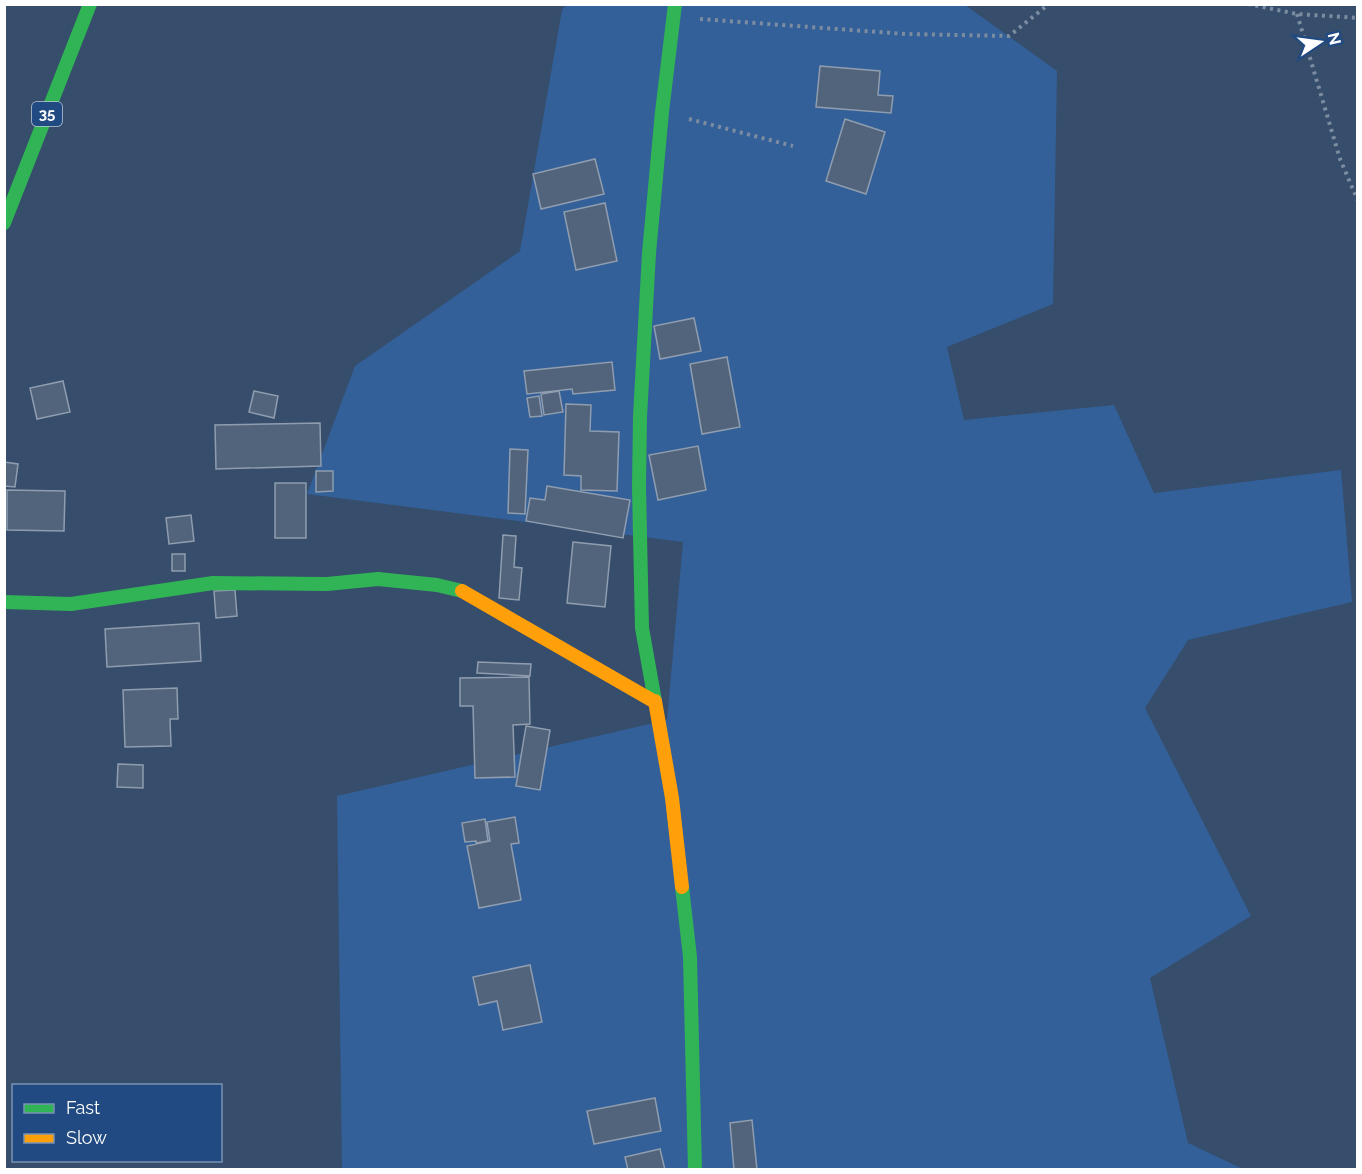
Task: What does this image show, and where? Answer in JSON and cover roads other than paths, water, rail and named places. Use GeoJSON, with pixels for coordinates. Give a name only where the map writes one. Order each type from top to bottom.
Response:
{"type":"FeatureCollection","features":[{"type":"Feature","properties":{"kind":"street","name":"35"},"geometry":{"type":"LineString","coordinates":[[4,223],[90,4]]}},
{"type":"Feature","properties":{"kind":"street"},"geometry":{"type":"LineString","coordinates":[[674,11],[662,112],[649,265],[640,417],[639,487],[642,628],[672,798],[690,957],[695,1170]]}},
{"type":"Feature","properties":{"kind":"street"},"geometry":{"type":"LineString","coordinates":[[4,602],[71,604],[213,583],[327,584],[378,579],[437,585],[462,591],[655,702]]}}]}
